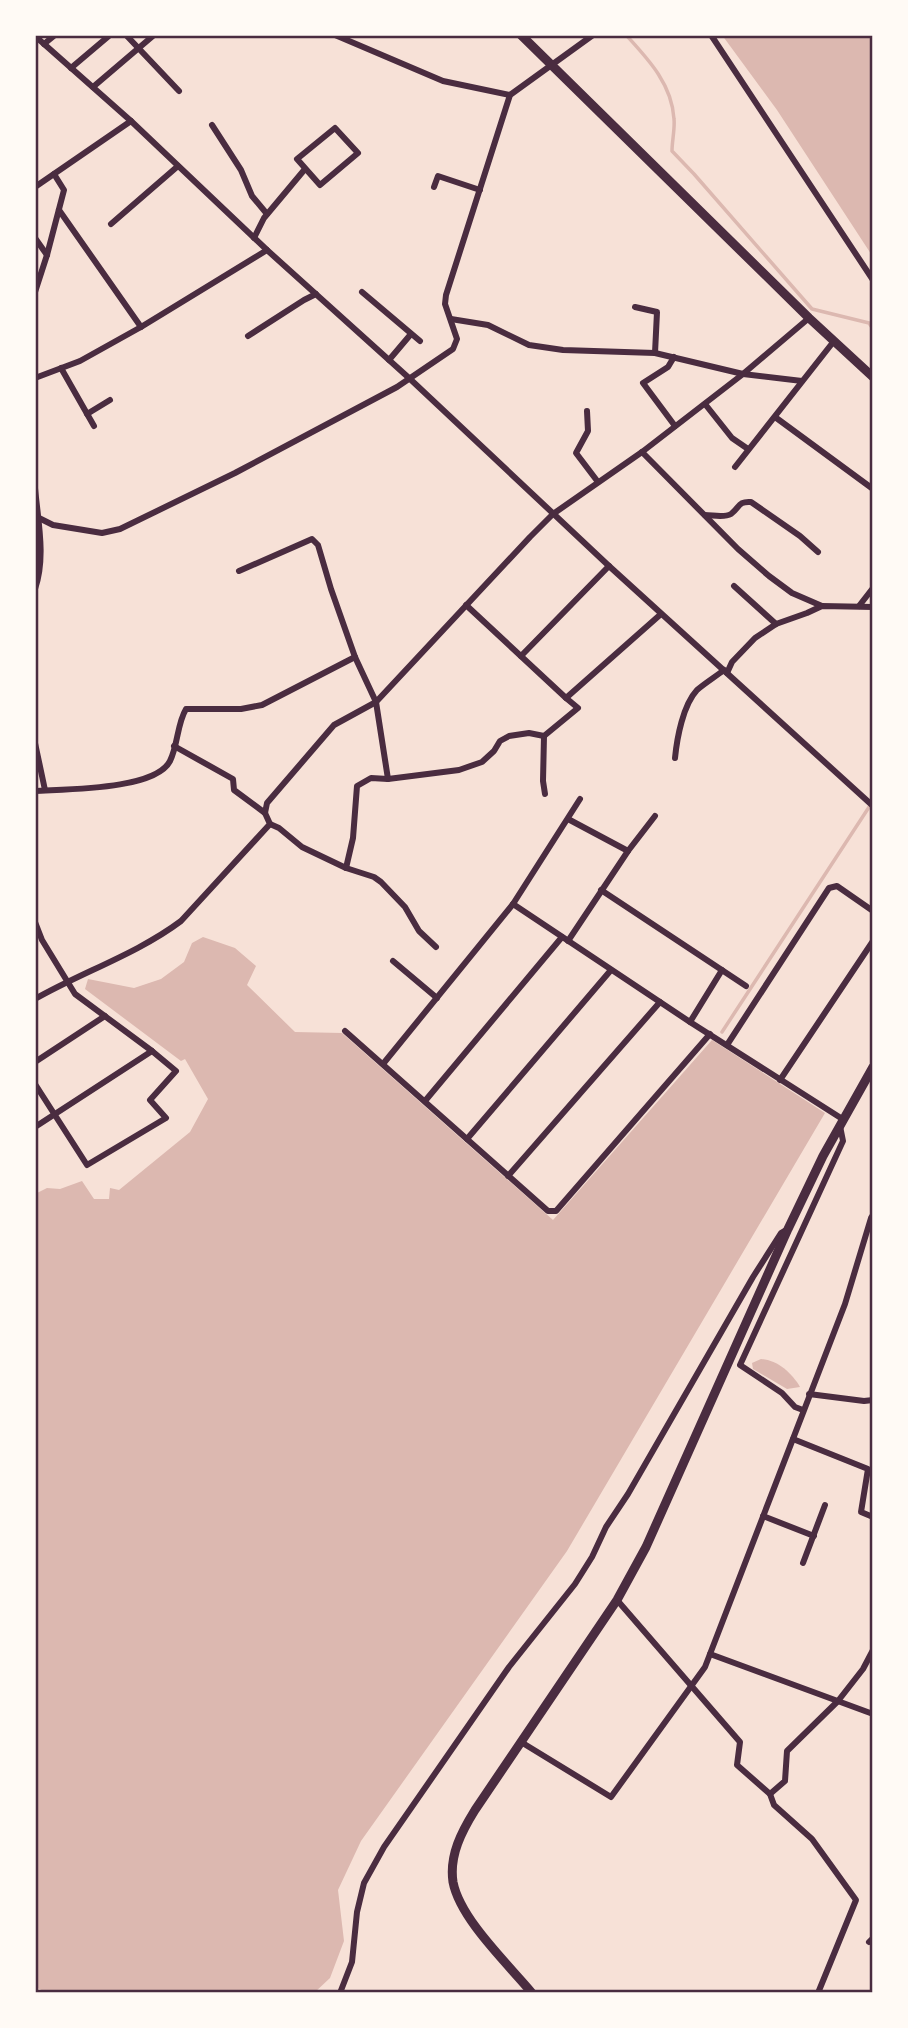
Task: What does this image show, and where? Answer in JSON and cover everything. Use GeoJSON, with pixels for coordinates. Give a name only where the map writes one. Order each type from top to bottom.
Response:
{"type":"FeatureCollection","features":[{"type":"Feature","properties":{"kind":"main road"},"geometry":{"type":"LineString","coordinates":[[521,35],[809,318],[873,377]]}},
{"type":"Feature","properties":{"kind":"main road"},"geometry":{"type":"LineString","coordinates":[[532,1993],[460,1902],[453,1881],[456,1846],[463,1828],[617,1600],[646,1547],[788,1229],[873,1067]]}},
{"type":"Feature","properties":{"kind":"street"},"geometry":{"type":"LineString","coordinates":[[44,44],[55,35]]}},
{"type":"Feature","properties":{"kind":"street"},"geometry":{"type":"LineString","coordinates":[[71,68],[110,35]]}},
{"type":"Feature","properties":{"kind":"street"},"geometry":{"type":"LineString","coordinates":[[126,35],[179,91]]}},
{"type":"Feature","properties":{"kind":"street"},"geometry":{"type":"LineString","coordinates":[[93,87],[153,35]]}},
{"type":"Feature","properties":{"kind":"street"},"geometry":{"type":"LineString","coordinates":[[335,35],[443,81],[510,95]]}},
{"type":"Feature","properties":{"kind":"street"},"geometry":{"type":"LineString","coordinates":[[36,517],[53,525],[102,533],[120,528],[397,387],[453,349],[457,339],[444,304],[446,295],[510,95],[593,35]]}},
{"type":"Feature","properties":{"kind":"street"},"geometry":{"type":"LineString","coordinates":[[711,35],[873,280]]}},
{"type":"Feature","properties":{"kind":"street"},"geometry":{"type":"LineString","coordinates":[[35,36],[131,121],[609,566],[873,806]]}},
{"type":"Feature","properties":{"kind":"street"},"geometry":{"type":"LineString","coordinates":[[35,187],[131,121]]}},
{"type":"Feature","properties":{"kind":"street"},"geometry":{"type":"LineString","coordinates":[[212,125],[241,170],[252,196],[267,214]]}},
{"type":"Feature","properties":{"kind":"street"},"geometry":{"type":"LineString","coordinates":[[335,128],[358,153],[320,185],[305,169],[297,159],[335,128]]}},
{"type":"Feature","properties":{"kind":"street"},"geometry":{"type":"LineString","coordinates":[[110,224],[178,166]]}},
{"type":"Feature","properties":{"kind":"street"},"geometry":{"type":"LineString","coordinates":[[254,238],[267,214],[305,169]]}},
{"type":"Feature","properties":{"kind":"street"},"geometry":{"type":"LineString","coordinates":[[35,292],[64,190],[54,174]]}},
{"type":"Feature","properties":{"kind":"street"},"geometry":{"type":"LineString","coordinates":[[434,187],[438,176],[480,190]]}},
{"type":"Feature","properties":{"kind":"street"},"geometry":{"type":"LineString","coordinates":[[59,210],[141,327]]}},
{"type":"Feature","properties":{"kind":"street"},"geometry":{"type":"LineString","coordinates":[[35,238],[47,255]]}},
{"type":"Feature","properties":{"kind":"street"},"geometry":{"type":"LineString","coordinates":[[35,378],[80,361],[267,250]]}},
{"type":"Feature","properties":{"kind":"street"},"geometry":{"type":"LineString","coordinates":[[362,292],[420,341]]}},
{"type":"Feature","properties":{"kind":"street"},"geometry":{"type":"LineString","coordinates":[[248,336],[316,294]]}},
{"type":"Feature","properties":{"kind":"street"},"geometry":{"type":"LineString","coordinates":[[635,307],[657,312],[655,353]]}},
{"type":"Feature","properties":{"kind":"street"},"geometry":{"type":"LineString","coordinates":[[265,813],[267,803],[334,725],[376,702],[553,514],[705,404],[809,318]]}},
{"type":"Feature","properties":{"kind":"street"},"geometry":{"type":"LineString","coordinates":[[451,319],[488,325],[529,345],[563,350],[655,353],[743,374],[802,381]]}},
{"type":"Feature","properties":{"kind":"street"},"geometry":{"type":"LineString","coordinates":[[389,360],[411,334]]}},
{"type":"Feature","properties":{"kind":"street"},"geometry":{"type":"LineString","coordinates":[[735,467],[834,341]]}},
{"type":"Feature","properties":{"kind":"street"},"geometry":{"type":"LineString","coordinates":[[674,357],[668,367],[643,383],[675,426]]}},
{"type":"Feature","properties":{"kind":"street"},"geometry":{"type":"LineString","coordinates":[[61,369],[94,426]]}},
{"type":"Feature","properties":{"kind":"street"},"geometry":{"type":"LineString","coordinates":[[87,414],[110,400]]}},
{"type":"Feature","properties":{"kind":"street"},"geometry":{"type":"LineString","coordinates":[[705,404],[732,438],[748,449]]}},
{"type":"Feature","properties":{"kind":"street"},"geometry":{"type":"LineString","coordinates":[[587,411],[587,431],[576,453],[598,482]]}},
{"type":"Feature","properties":{"kind":"street"},"geometry":{"type":"LineString","coordinates":[[775,416],[873,489]]}},
{"type":"Feature","properties":{"kind":"street"},"geometry":{"type":"LineString","coordinates":[[642,452],[738,550],[792,593],[822,606],[873,607]]}},
{"type":"Feature","properties":{"kind":"street"},"geometry":{"type":"LineString","coordinates":[[35,488],[41,561],[35,589]]}},
{"type":"Feature","properties":{"kind":"street"},"geometry":{"type":"LineString","coordinates":[[705,515],[731,514],[743,501],[751,502],[818,552]]}},
{"type":"Feature","properties":{"kind":"street"},"geometry":{"type":"LineString","coordinates":[[239,571],[312,539],[318,545],[355,657],[376,702],[388,779]]}},
{"type":"Feature","properties":{"kind":"street"},"geometry":{"type":"LineString","coordinates":[[521,656],[609,566]]}},
{"type":"Feature","properties":{"kind":"street"},"geometry":{"type":"LineString","coordinates":[[734,586],[776,624]]}},
{"type":"Feature","properties":{"kind":"street"},"geometry":{"type":"LineString","coordinates":[[859,606],[873,588]]}},
{"type":"Feature","properties":{"kind":"street"},"geometry":{"type":"LineString","coordinates":[[466,606],[578,708],[544,736],[545,794]]}},
{"type":"Feature","properties":{"kind":"street"},"geometry":{"type":"LineString","coordinates":[[675,758],[682,719],[696,692],[725,671],[755,638],[776,624],[822,606]]}},
{"type":"Feature","properties":{"kind":"street"},"geometry":{"type":"LineString","coordinates":[[566,698],[661,614]]}},
{"type":"Feature","properties":{"kind":"street"},"geometry":{"type":"LineString","coordinates":[[35,791],[124,785],[152,776],[165,768],[170,760],[186,709],[241,709],[262,705],[355,657]]}},
{"type":"Feature","properties":{"kind":"street"},"geometry":{"type":"LineString","coordinates":[[346,868],[353,838],[357,786],[370,778],[388,779],[459,770],[482,762],[500,741],[509,736],[529,733],[544,736]]}},
{"type":"Feature","properties":{"kind":"street"},"geometry":{"type":"LineString","coordinates":[[35,743],[45,790]]}},
{"type":"Feature","properties":{"kind":"street"},"geometry":{"type":"LineString","coordinates":[[174,746],[233,779],[234,790],[265,813],[270,824],[302,847],[382,882],[405,907],[419,930],[436,947]]}},
{"type":"Feature","properties":{"kind":"street"},"geometry":{"type":"LineString","coordinates":[[383,1064],[513,904],[580,799]]}},
{"type":"Feature","properties":{"kind":"street"},"geometry":{"type":"LineString","coordinates":[[425,1101],[565,939],[655,816]]}},
{"type":"Feature","properties":{"kind":"street"},"geometry":{"type":"LineString","coordinates":[[568,819],[628,850]]}},
{"type":"Feature","properties":{"kind":"street"},"geometry":{"type":"LineString","coordinates":[[35,999],[164,934],[181,921],[270,824]]}},
{"type":"Feature","properties":{"kind":"street"},"geometry":{"type":"LineString","coordinates":[[727,1045],[829,888],[837,886],[873,911]]}},
{"type":"Feature","properties":{"kind":"street"},"geometry":{"type":"LineString","coordinates":[[601,890],[746,986]]}},
{"type":"Feature","properties":{"kind":"street"},"geometry":{"type":"LineString","coordinates":[[513,904],[842,1123],[843,1140],[740,1365],[782,1393],[795,1407],[803,1410]]}},
{"type":"Feature","properties":{"kind":"street"},"geometry":{"type":"LineString","coordinates":[[35,922],[42,940],[75,994],[176,1071],[150,1100],[166,1118],[87,1165],[35,1084]]}},
{"type":"Feature","properties":{"kind":"street"},"geometry":{"type":"LineString","coordinates":[[780,1080],[873,941]]}},
{"type":"Feature","properties":{"kind":"street"},"geometry":{"type":"LineString","coordinates":[[393,961],[437,998]]}},
{"type":"Feature","properties":{"kind":"street"},"geometry":{"type":"LineString","coordinates":[[467,1139],[611,970]]}},
{"type":"Feature","properties":{"kind":"street"},"geometry":{"type":"LineString","coordinates":[[690,1022],[722,970]]}},
{"type":"Feature","properties":{"kind":"street"},"geometry":{"type":"LineString","coordinates":[[508,1176],[660,1002]]}},
{"type":"Feature","properties":{"kind":"street"},"geometry":{"type":"LineString","coordinates":[[35,1062],[105,1016]]}},
{"type":"Feature","properties":{"kind":"street"},"geometry":{"type":"LineString","coordinates":[[345,1031],[548,1211],[556,1211],[710,1034]]}},
{"type":"Feature","properties":{"kind":"street"},"geometry":{"type":"LineString","coordinates":[[35,1127],[152,1051]]}},
{"type":"Feature","properties":{"kind":"street"},"geometry":{"type":"LineString","coordinates":[[521,1742],[611,1797],[705,1667],[845,1304],[873,1215]]}},
{"type":"Feature","properties":{"kind":"street"},"geometry":{"type":"LineString","coordinates":[[340,1993],[352,1962],[356,1912],[364,1883],[384,1847],[509,1667],[575,1584],[753,1277],[781,1233],[788,1229]]}},
{"type":"Feature","properties":{"kind":"street"},"geometry":{"type":"LineString","coordinates":[[809,1394],[873,1400]]}},
{"type":"Feature","properties":{"kind":"street"},"geometry":{"type":"LineString","coordinates":[[793,1439],[867,1469],[861,1512],[873,1517]]}},
{"type":"Feature","properties":{"kind":"street"},"geometry":{"type":"LineString","coordinates":[[803,1563],[825,1505]]}},
{"type":"Feature","properties":{"kind":"street"},"geometry":{"type":"LineString","coordinates":[[763,1516],[814,1536]]}},
{"type":"Feature","properties":{"kind":"street"},"geometry":{"type":"LineString","coordinates":[[617,1600],[740,1742],[737,1765],[770,1794],[774,1805],[812,1839],[856,1900],[821,1992]]}},
{"type":"Feature","properties":{"kind":"street"},"geometry":{"type":"LineString","coordinates":[[770,1794],[785,1781],[787,1751],[838,1701],[863,1669],[873,1650]]}},
{"type":"Feature","properties":{"kind":"street"},"geometry":{"type":"LineString","coordinates":[[710,1654],[873,1714]]}},
{"type":"Feature","properties":{"kind":"shaded area"},"geometry":{"type":"Polygon","coordinates":[[[722,35],[873,35],[873,257],[777,110],[722,35]]]}},
{"type":"Feature","properties":{"kind":"shaded area"},"geometry":{"type":"Polygon","coordinates":[[[203,937],[235,948],[256,966],[247,985],[295,1032],[342,1033],[553,1220],[712,1040],[825,1113],[567,1551],[361,1841],[338,1890],[344,1941],[330,1978],[314,1993],[48,1993],[35,1987],[35,1194],[47,1188],[60,1189],[82,1181],[94,1199],[109,1199],[110,1188],[119,1190],[190,1132],[208,1099],[185,1059],[181,1061],[85,989],[88,979],[134,988],[161,979],[184,962],[192,943],[203,937]]]}},
{"type":"Feature","properties":{"kind":"shaded area"},"geometry":{"type":"Polygon","coordinates":[[[761,1359],[784,1368],[800,1387],[787,1389],[753,1369],[752,1363],[761,1359]]]}},
{"type":"Feature","properties":{"kind":"waterway"},"geometry":{"type":"LineString","coordinates":[[626,35],[658,73],[669,94],[674,119],[672,151],[812,309],[869,323],[873,329]]}},
{"type":"Feature","properties":{"kind":"waterway"},"geometry":{"type":"LineString","coordinates":[[722,1032],[873,801]]}}]}
